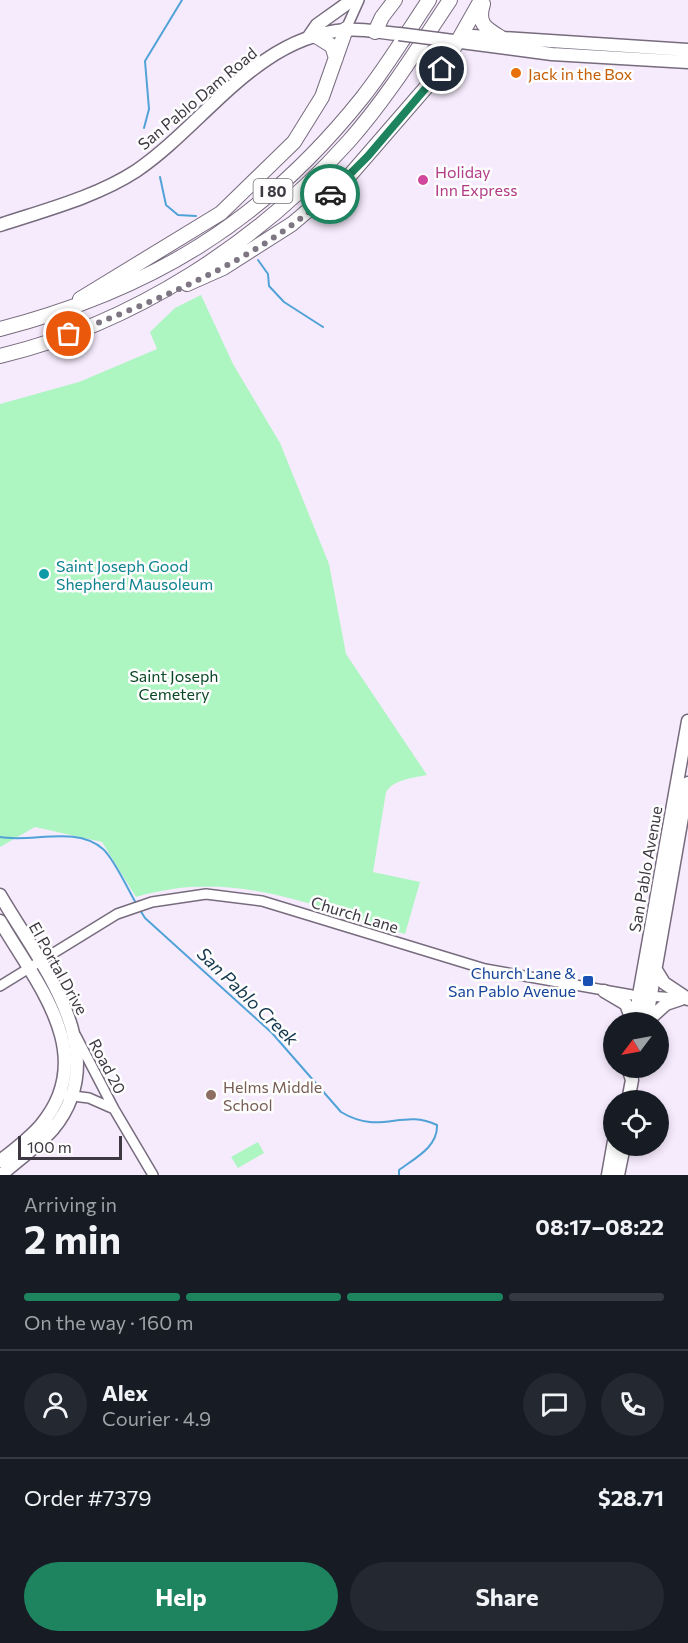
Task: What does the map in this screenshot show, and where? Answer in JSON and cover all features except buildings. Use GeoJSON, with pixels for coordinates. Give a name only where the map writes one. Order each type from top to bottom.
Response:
{"type":"FeatureCollection","features":[{"type":"Feature","properties":{"kind":"highway"},"geometry":{"type":"LineString","coordinates":[[375,32],[382,17],[395,0]]}},
{"type":"Feature","properties":{"kind":"highway","name":"I 80"},"geometry":{"type":"LineString","coordinates":[[0,329],[107,296],[148,276],[213,237],[266,197],[300,168],[363,96],[429,0]]}},
{"type":"Feature","properties":{"kind":"highway","name":"I 80"},"geometry":{"type":"LineString","coordinates":[[0,356],[69,334],[125,312],[197,270],[277,211],[313,179],[379,105],[450,0]]}},
{"type":"Feature","properties":{"kind":"highway"},"geometry":{"type":"LineString","coordinates":[[125,312],[223,268],[292,224],[327,196],[351,174],[409,110],[442,69],[483,0]]}},
{"type":"Feature","properties":{"kind":"highway"},"geometry":{"type":"LineString","coordinates":[[483,0],[479,16],[481,24],[500,37]]}},
{"type":"Feature","properties":{"kind":"highway"},"geometry":{"type":"LineString","coordinates":[[60,312],[221,213],[294,142],[313,115],[346,30]]}},
{"type":"Feature","properties":{"kind":"highway"},"geometry":{"type":"LineString","coordinates":[[312,37],[332,46],[336,58]]}},
{"type":"Feature","properties":{"kind":"main road"},"geometry":{"type":"LineString","coordinates":[[312,37],[317,25],[352,0]]}},
{"type":"Feature","properties":{"kind":"main road","name":"San Pablo Dam Road"},"geometry":{"type":"LineString","coordinates":[[0,225],[93,192],[133,172],[245,76],[271,57],[312,37],[346,30],[399,34],[552,54],[688,62]]}},
{"type":"Feature","properties":{"kind":"main road","name":"San Pablo Dam Road"},"geometry":{"type":"LineString","coordinates":[[459,42],[472,36],[688,50]]}},
{"type":"Feature","properties":{"kind":"main road","name":"San Pablo Avenue"},"geometry":{"type":"LineString","coordinates":[[642,1012],[663,857],[688,721]]}},
{"type":"Feature","properties":{"kind":"main road","name":"San Pablo Avenue"},"geometry":{"type":"LineString","coordinates":[[645,996],[656,970],[688,783]]}},
{"type":"Feature","properties":{"kind":"main road"},"geometry":{"type":"LineString","coordinates":[[663,857],[667,866],[665,896],[668,899]]}},
{"type":"Feature","properties":{"kind":"main road","name":"El Portal Drive"},"geometry":{"type":"LineString","coordinates":[[0,896],[62,1030],[66,1059],[66,1095],[40,1126],[0,1161]]}},
{"type":"Feature","properties":{"kind":"main road","name":"El Portal Drive"},"geometry":{"type":"LineString","coordinates":[[0,921],[63,1004],[76,1036],[76,1077],[46,1136],[1,1175]]}},
{"type":"Feature","properties":{"kind":"main road"},"geometry":{"type":"LineString","coordinates":[[656,970],[664,983],[686,999]]}},
{"type":"Feature","properties":{"kind":"main road"},"geometry":{"type":"LineString","coordinates":[[604,991],[626,1004],[631,1012]]}},
{"type":"Feature","properties":{"kind":"main road"},"geometry":{"type":"LineString","coordinates":[[655,1012],[666,1004],[686,999]]}},
{"type":"Feature","properties":{"kind":"main road"},"geometry":{"type":"LineString","coordinates":[[608,1175],[611,1156]]}},
{"type":"Feature","properties":{"kind":"main road"},"geometry":{"type":"LineString","coordinates":[[618,1175],[622,1156]]}},
{"type":"Feature","properties":{"kind":"street"},"geometry":{"type":"LineString","coordinates":[[346,30],[359,0]]}},
{"type":"Feature","properties":{"kind":"street","name":"Church Lane"},"geometry":{"type":"LineString","coordinates":[[0,986],[100,923],[129,910],[152,902],[206,894],[252,899],[477,967],[604,991],[686,999]]}},
{"type":"Feature","properties":{"kind":"street","name":"Road 20"},"geometry":{"type":"LineString","coordinates":[[76,1036],[114,1109],[153,1175]]}},
{"type":"Feature","properties":{"kind":"street","name":"Road 20"},"geometry":{"type":"LineString","coordinates":[[66,1095],[96,1100],[114,1109]]}},
{"type":"Feature","properties":{"kind":"green space","name":"Saint Joseph Cemetery"},"geometry":{"type":"Polygon","coordinates":[[[201,295],[233,364],[280,443],[329,564],[346,654],[427,775],[394,784],[386,792],[373,872],[420,882],[405,934],[305,902],[240,889],[207,887],[172,889],[136,897],[102,842],[35,827],[0,847],[0,404],[79,382],[157,349],[150,332],[175,308],[201,295]]]}},
{"type":"Feature","properties":{"kind":"green space"},"geometry":{"type":"Polygon","coordinates":[[[258,1142],[264,1153],[238,1168],[231,1157],[258,1142]]]}},
{"type":"Feature","properties":{"kind":"waterway"},"geometry":{"type":"LineString","coordinates":[[144,128],[149,109],[145,61],[182,0]]}},
{"type":"Feature","properties":{"kind":"waterway"},"geometry":{"type":"LineString","coordinates":[[140,141],[144,148]]}},
{"type":"Feature","properties":{"kind":"waterway"},"geometry":{"type":"LineString","coordinates":[[160,177],[166,205],[178,215],[196,216]]}},
{"type":"Feature","properties":{"kind":"waterway"},"geometry":{"type":"LineString","coordinates":[[258,260],[268,274],[269,286],[284,302],[323,327]]}},
{"type":"Feature","properties":{"kind":"waterway","name":"San Pablo Creek"},"geometry":{"type":"LineString","coordinates":[[0,837],[67,836],[92,842],[103,849],[112,860],[137,905]]}},
{"type":"Feature","properties":{"kind":"waterway","name":"San Pablo Creek"},"geometry":{"type":"LineString","coordinates":[[140,910],[145,918],[272,1033],[341,1112],[368,1122],[413,1119],[437,1125],[434,1140],[430,1146],[399,1170],[399,1175]]}},
{"type":"Feature","properties":{"kind":"way so far"},"geometry":{"type":"LineString","coordinates":[[69,334],[125,312],[223,268],[292,224],[330,194]]}},
{"type":"Feature","properties":{"kind":"place","name":"Jack in the Box"},"geometry":{"type":"Point","coordinates":[516,73]}},
{"type":"Feature","properties":{"kind":"place","name":"Holiday Inn Express"},"geometry":{"type":"Point","coordinates":[423,180]}},
{"type":"Feature","properties":{"kind":"place","name":"Saint Joseph Good Shepherd Mausoleum"},"geometry":{"type":"Point","coordinates":[44,574]}},
{"type":"Feature","properties":{"kind":"place","name":"Church Lane & San Pablo Avenue"},"geometry":{"type":"Point","coordinates":[588,981]}},
{"type":"Feature","properties":{"kind":"place","name":"Helms Middle School"},"geometry":{"type":"Point","coordinates":[211,1095]}},
{"type":"Feature","properties":{"kind":"route"},"geometry":{"type":"LineString","coordinates":[[330,194],[368,156],[442,69]]}}]}
